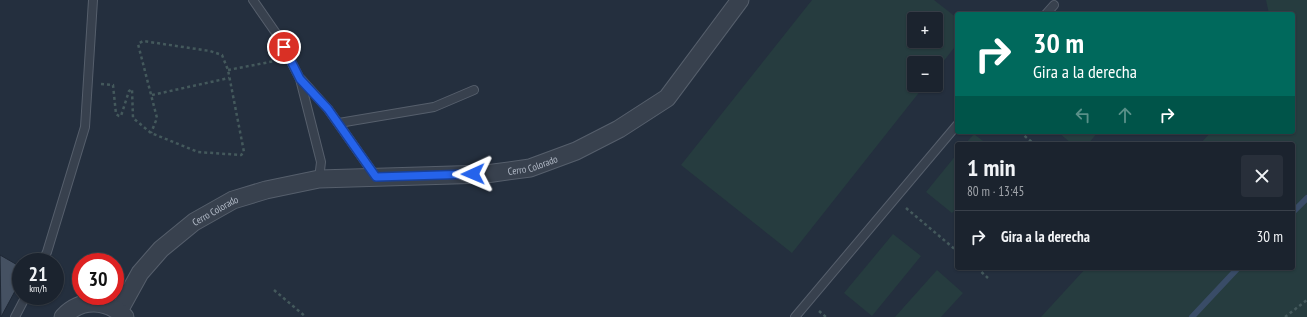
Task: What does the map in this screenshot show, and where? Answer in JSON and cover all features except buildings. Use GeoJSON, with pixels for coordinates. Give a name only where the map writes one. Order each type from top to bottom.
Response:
{"type":"FeatureCollection","features":[{"type":"Feature","properties":{"kind":"street","name":"Cerro Colorado"},"geometry":{"type":"LineString","coordinates":[[63,317],[76,307],[93,302],[111,306],[122,314],[140,273],[161,250],[194,222],[233,200],[266,190],[319,179],[486,174],[530,168],[576,151],[619,130],[667,98],[740,0]]}},
{"type":"Feature","properties":{"kind":"lane"},"geometry":{"type":"LineString","coordinates":[[46,253],[85,127],[93,0]]}},
{"type":"Feature","properties":{"kind":"lane"},"geometry":{"type":"LineString","coordinates":[[253,0],[278,36],[300,79],[320,162],[319,179]]}},
{"type":"Feature","properties":{"kind":"lane"},"geometry":{"type":"LineString","coordinates":[[1048,12],[1054,5]]}},
{"type":"Feature","properties":{"kind":"lane"},"geometry":{"type":"LineString","coordinates":[[300,79],[339,123],[376,177]]}},
{"type":"Feature","properties":{"kind":"lane"},"geometry":{"type":"LineString","coordinates":[[339,123],[434,107],[474,90]]}},
{"type":"Feature","properties":{"kind":"lane"},"geometry":{"type":"LineString","coordinates":[[794,317],[955,127]]}},
{"type":"Feature","properties":{"kind":"lane"},"geometry":{"type":"LineString","coordinates":[[15,317],[21,305]]}},
{"type":"Feature","properties":{"kind":"path"},"geometry":{"type":"LineString","coordinates":[[88,82],[113,85],[116,114],[119,116],[121,116],[129,91],[132,89],[133,118],[151,133],[198,152],[241,155],[244,152],[228,70],[222,55],[210,51],[142,40],[138,44],[157,118],[151,133]]}},
{"type":"Feature","properties":{"kind":"path"},"geometry":{"type":"LineString","coordinates":[[228,70],[289,58]]}},
{"type":"Feature","properties":{"kind":"path"},"geometry":{"type":"LineString","coordinates":[[152,95],[229,78]]}},
{"type":"Feature","properties":{"kind":"path"},"geometry":{"type":"LineString","coordinates":[[1022,134],[1032,142]]}},
{"type":"Feature","properties":{"kind":"path"},"geometry":{"type":"LineString","coordinates":[[895,199],[955,249]]}},
{"type":"Feature","properties":{"kind":"path"},"geometry":{"type":"LineString","coordinates":[[979,270],[988,278]]}},
{"type":"Feature","properties":{"kind":"path"},"geometry":{"type":"LineString","coordinates":[[274,290],[306,317]]}},
{"type":"Feature","properties":{"kind":"path"},"geometry":{"type":"LineString","coordinates":[[1285,317],[1307,300]]}},
{"type":"Feature","properties":{"kind":"green space"},"geometry":{"type":"Polygon","coordinates":[[[812,0],[934,0],[955,16],[955,47],[943,62],[943,56],[907,56],[907,92],[919,92],[792,253],[681,165],[812,0]]]}},
{"type":"Feature","properties":{"kind":"green space"},"geometry":{"type":"Polygon","coordinates":[[[1266,0],[1307,0],[1307,317],[1041,317],[1084,270],[1295,270],[1295,142],[1202,142],[1209,134],[1295,134],[1295,12],[1269,12],[1266,0]]]}},
{"type":"Feature","properties":{"kind":"green space"},"geometry":{"type":"Polygon","coordinates":[[[974,134],[984,142],[967,142],[974,134]]]}},
{"type":"Feature","properties":{"kind":"green space"},"geometry":{"type":"Polygon","coordinates":[[[1060,134],[1096,134],[1090,142],[1070,142],[1060,134]]]}},
{"type":"Feature","properties":{"kind":"green space"},"geometry":{"type":"Polygon","coordinates":[[[955,156],[955,210],[952,213],[926,192],[955,156]]]}},
{"type":"Feature","properties":{"kind":"green space"},"geometry":{"type":"Polygon","coordinates":[[[893,234],[921,256],[872,316],[844,293],[893,234]]]}},
{"type":"Feature","properties":{"kind":"green space"},"geometry":{"type":"Polygon","coordinates":[[[937,270],[963,293],[941,317],[895,317],[937,270]]]}},
{"type":"Feature","properties":{"kind":"waterway"},"geometry":{"type":"LineString","coordinates":[[1295,210],[1307,198]]}},
{"type":"Feature","properties":{"kind":"waterway"},"geometry":{"type":"LineString","coordinates":[[1192,317],[1236,270]]}},
{"type":"Feature","properties":{"kind":"route"},"geometry":{"type":"LineString","coordinates":[[284,47],[300,79],[328,109],[376,177],[473,174]]}}]}
